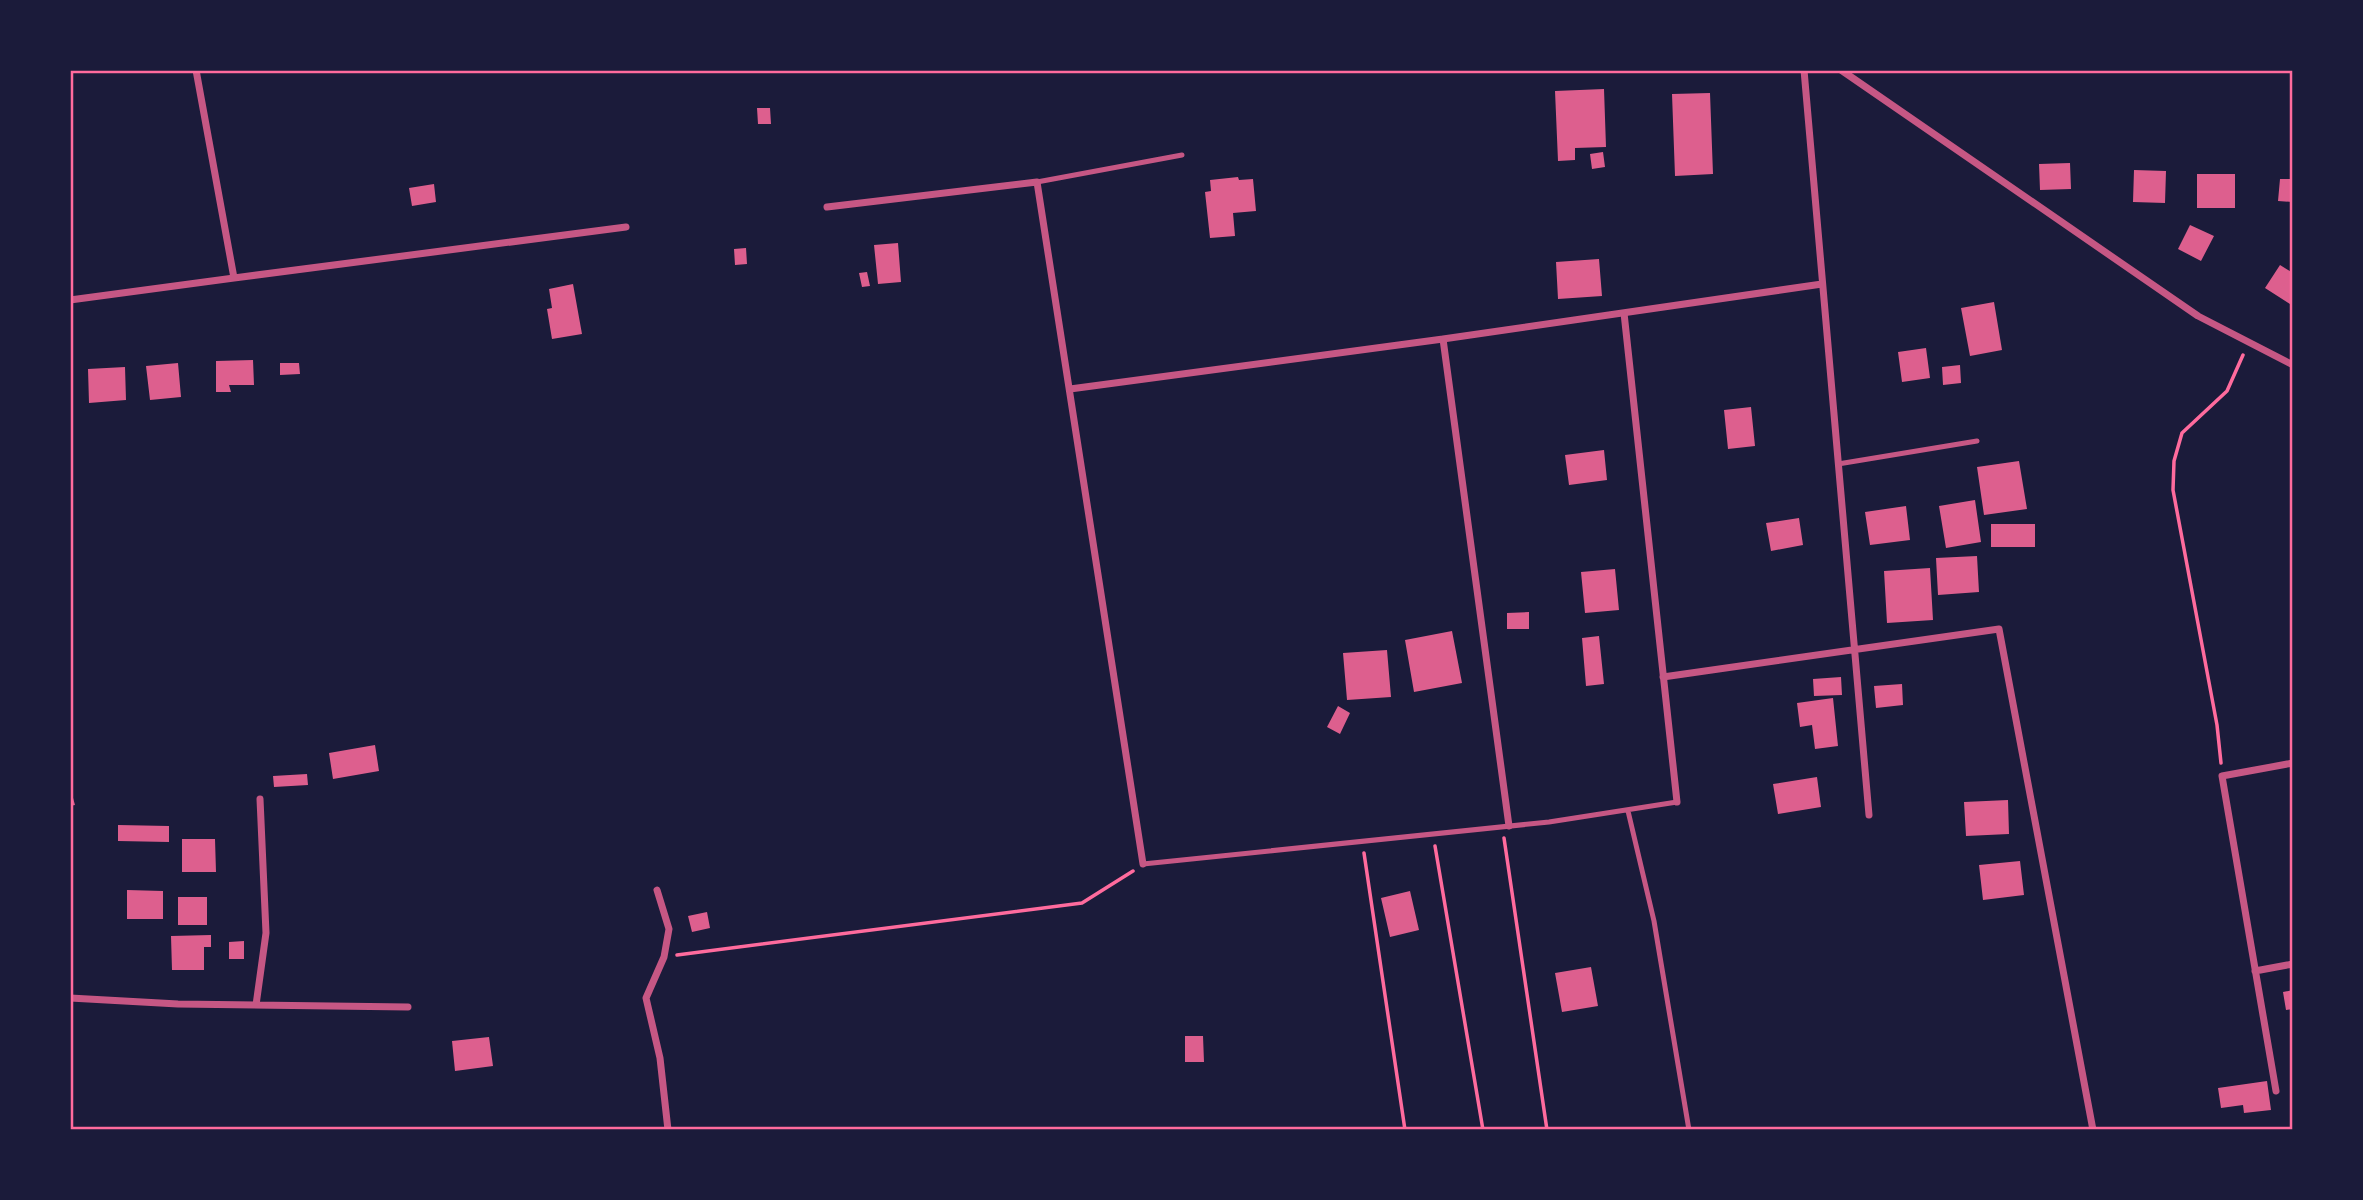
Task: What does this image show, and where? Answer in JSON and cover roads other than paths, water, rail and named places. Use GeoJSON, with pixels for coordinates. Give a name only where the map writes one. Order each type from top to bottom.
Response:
{"type":"FeatureCollection","features":[{"type":"Feature","properties":{"kind":"street"},"geometry":{"type":"LineString","coordinates":[[196,70],[234,278]]}},
{"type":"Feature","properties":{"kind":"street"},"geometry":{"type":"LineString","coordinates":[[1804,70],[1869,815]]}},
{"type":"Feature","properties":{"kind":"street"},"geometry":{"type":"LineString","coordinates":[[1841,70],[2197,316],[2293,365]]}},
{"type":"Feature","properties":{"kind":"street"},"geometry":{"type":"LineString","coordinates":[[827,207],[1037,183],[1143,864]]}},
{"type":"Feature","properties":{"kind":"street"},"geometry":{"type":"LineString","coordinates":[[70,300],[626,226]]}},
{"type":"Feature","properties":{"kind":"street"},"geometry":{"type":"LineString","coordinates":[[1070,389],[1822,284]]}},
{"type":"Feature","properties":{"kind":"street"},"geometry":{"type":"LineString","coordinates":[[1624,313],[1676,802]]}},
{"type":"Feature","properties":{"kind":"street"},"geometry":{"type":"LineString","coordinates":[[1443,339],[1505,826]]}},
{"type":"Feature","properties":{"kind":"street"},"geometry":{"type":"LineString","coordinates":[[1663,677],[1999,629],[2093,1130]]}},
{"type":"Feature","properties":{"kind":"street"},"geometry":{"type":"LineString","coordinates":[[2276,1091],[2222,776],[2293,763]]}},
{"type":"Feature","properties":{"kind":"street"},"geometry":{"type":"LineString","coordinates":[[256,1005],[266,933],[260,799]]}},
{"type":"Feature","properties":{"kind":"street"},"geometry":{"type":"LineString","coordinates":[[657,890],[669,929],[664,957],[646,998],[660,1058],[668,1130]]}},
{"type":"Feature","properties":{"kind":"street"},"geometry":{"type":"LineString","coordinates":[[2255,971],[2293,964]]}},
{"type":"Feature","properties":{"kind":"street"},"geometry":{"type":"LineString","coordinates":[[70,998],[178,1004],[408,1007]]}},
{"type":"Feature","properties":{"kind":"lane"},"geometry":{"type":"LineString","coordinates":[[1037,183],[1182,155]]}},
{"type":"Feature","properties":{"kind":"lane"},"geometry":{"type":"LineString","coordinates":[[1838,464],[1976,441]]}},
{"type":"Feature","properties":{"kind":"lane"},"geometry":{"type":"LineString","coordinates":[[1143,864],[1505,826],[1628,811],[1676,802]]}},
{"type":"Feature","properties":{"kind":"lane"},"geometry":{"type":"LineString","coordinates":[[1628,811],[1654,921],[1689,1130]]}}]}
